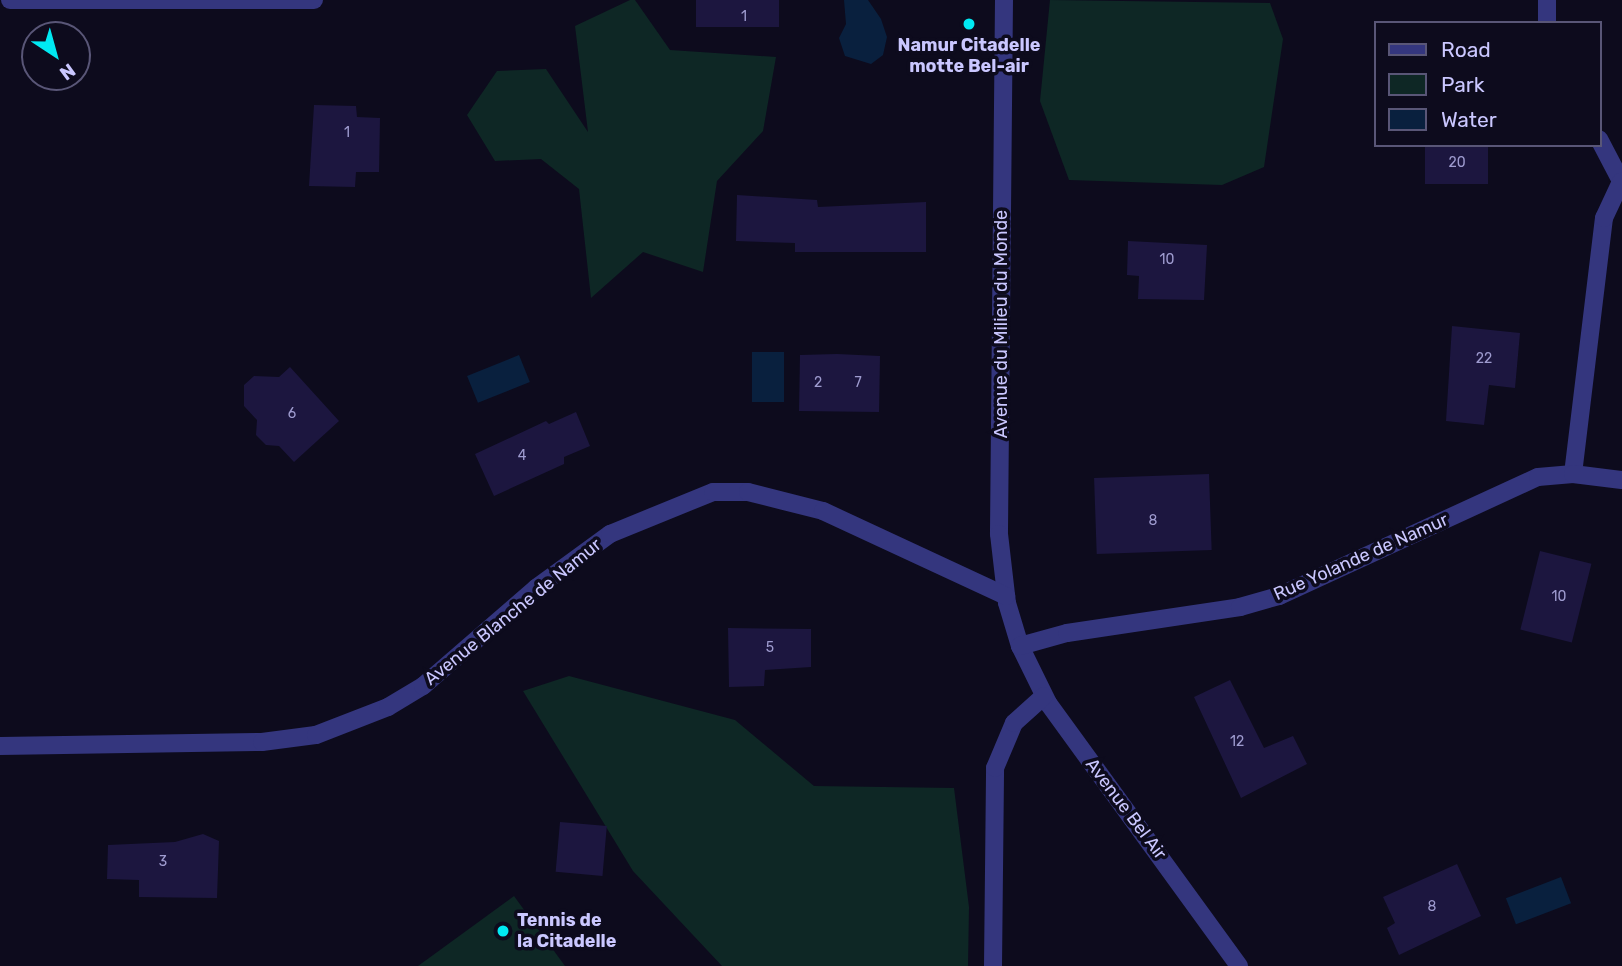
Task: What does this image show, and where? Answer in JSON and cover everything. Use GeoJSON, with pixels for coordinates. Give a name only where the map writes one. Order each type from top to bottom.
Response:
{"type":"FeatureCollection","features":[{"type":"Feature","properties":{"kind":"street"},"geometry":{"type":"LineString","coordinates":[[10,0],[314,0]]}},
{"type":"Feature","properties":{"kind":"street","name":"Avenue du Milieu du Monde"},"geometry":{"type":"LineString","coordinates":[[1004,0],[999,534],[1006,596],[1020,646]]}},
{"type":"Feature","properties":{"kind":"street"},"geometry":{"type":"LineString","coordinates":[[1547,0],[1547,21]]}},
{"type":"Feature","properties":{"kind":"street"},"geometry":{"type":"LineString","coordinates":[[1573,474],[1604,218],[1622,183],[1601,143]]}},
{"type":"Feature","properties":{"kind":"street","name":"Rue Yolande de Namur"},"geometry":{"type":"LineString","coordinates":[[1020,646],[1067,633],[1240,607],[1279,596],[1538,477],[1573,474],[1622,480]]}},
{"type":"Feature","properties":{"kind":"street","name":"Avenue Blanche de Namur"},"geometry":{"type":"LineString","coordinates":[[0,746],[262,742],[316,734],[388,707],[423,685],[537,588],[610,534],[713,492],[748,492],[823,511],[1006,596]]}},
{"type":"Feature","properties":{"kind":"street","name":"Avenue Bel Air"},"geometry":{"type":"LineString","coordinates":[[1020,646],[1044,696],[1239,966]]}},
{"type":"Feature","properties":{"kind":"street"},"geometry":{"type":"LineString","coordinates":[[993,966],[995,768],[1014,723],[1044,696]]}},
{"type":"Feature","properties":{"kind":"green space"},"geometry":{"type":"Polygon","coordinates":[[[635,0],[670,50],[776,57],[763,131],[717,181],[703,272],[643,252],[591,298],[579,189],[541,159],[495,161],[467,115],[497,71],[546,69],[588,132],[575,26],[635,0]]]}},
{"type":"Feature","properties":{"kind":"green space"},"geometry":{"type":"Polygon","coordinates":[[[1050,0],[1270,3],[1283,39],[1264,167],[1222,185],[1069,180],[1040,101],[1050,0]]]}},
{"type":"Feature","properties":{"kind":"green space"},"geometry":{"type":"Polygon","coordinates":[[[569,676],[735,720],[814,786],[954,788],[969,907],[968,966],[722,966],[633,871],[523,691],[569,676]]]}},
{"type":"Feature","properties":{"kind":"green space","name":"Tennis de la Citadelle"},"geometry":{"type":"Polygon","coordinates":[[[514,896],[565,966],[418,966],[514,896]]]}},
{"type":"Feature","properties":{"kind":"water"},"geometry":{"type":"Polygon","coordinates":[[[844,0],[868,0],[881,19],[887,37],[883,55],[871,64],[845,56],[839,38],[846,24],[844,0]]]}},
{"type":"Feature","properties":{"kind":"water"},"geometry":{"type":"Polygon","coordinates":[[[752,352],[784,352],[784,402],[752,402],[752,352]]]}},
{"type":"Feature","properties":{"kind":"water"},"geometry":{"type":"Polygon","coordinates":[[[519,355],[530,382],[478,403],[467,376],[519,355]]]}},
{"type":"Feature","properties":{"kind":"water"},"geometry":{"type":"Polygon","coordinates":[[[1561,877],[1571,903],[1516,924],[1506,898],[1561,877]]]}},
{"type":"Feature","properties":{"kind":"building"},"geometry":{"type":"Polygon","coordinates":[[[696,0],[779,0],[779,27],[696,27],[696,0]]]}},
{"type":"Feature","properties":{"kind":"building"},"geometry":{"type":"Polygon","coordinates":[[[314,105],[356,106],[357,117],[380,118],[379,172],[356,172],[355,187],[309,186],[314,105]]]}},
{"type":"Feature","properties":{"kind":"building"},"geometry":{"type":"Polygon","coordinates":[[[1425,147],[1488,147],[1488,184],[1425,184],[1425,147]]]}},
{"type":"Feature","properties":{"kind":"building"},"geometry":{"type":"Polygon","coordinates":[[[737,195],[817,200],[818,207],[926,202],[926,252],[795,252],[795,243],[736,241],[737,195]]]}},
{"type":"Feature","properties":{"kind":"building"},"geometry":{"type":"Polygon","coordinates":[[[1128,241],[1207,245],[1204,300],[1138,299],[1139,276],[1127,275],[1128,241]]]}},
{"type":"Feature","properties":{"kind":"building"},"geometry":{"type":"Polygon","coordinates":[[[1452,326],[1520,333],[1515,388],[1489,385],[1484,425],[1446,421],[1452,326]]]}},
{"type":"Feature","properties":{"kind":"building"},"geometry":{"type":"Polygon","coordinates":[[[800,355],[880,356],[879,412],[799,411],[800,355]]]}},
{"type":"Feature","properties":{"kind":"building"},"geometry":{"type":"Polygon","coordinates":[[[290,367],[339,421],[294,462],[279,446],[266,445],[256,435],[257,420],[244,406],[244,385],[254,376],[279,377],[290,367]]]}},
{"type":"Feature","properties":{"kind":"building"},"geometry":{"type":"Polygon","coordinates":[[[576,412],[590,446],[564,457],[564,464],[494,496],[475,454],[546,421],[549,424],[576,412]]]}},
{"type":"Feature","properties":{"kind":"building"},"geometry":{"type":"Polygon","coordinates":[[[1209,474],[1212,550],[1097,554],[1094,478],[1209,474]]]}},
{"type":"Feature","properties":{"kind":"building"},"geometry":{"type":"Polygon","coordinates":[[[1540,551],[1591,564],[1572,642],[1520,630],[1540,551]]]}},
{"type":"Feature","properties":{"kind":"building"},"geometry":{"type":"Polygon","coordinates":[[[728,628],[811,629],[811,667],[765,670],[764,686],[729,687],[728,628]]]}},
{"type":"Feature","properties":{"kind":"building"},"geometry":{"type":"Polygon","coordinates":[[[1230,680],[1264,748],[1293,736],[1307,764],[1241,798],[1194,697],[1230,680]]]}},
{"type":"Feature","properties":{"kind":"building"},"geometry":{"type":"Polygon","coordinates":[[[560,822],[607,826],[602,876],[556,872],[560,822]]]}},
{"type":"Feature","properties":{"kind":"building"},"geometry":{"type":"Polygon","coordinates":[[[203,834],[219,841],[217,898],[139,897],[139,880],[107,879],[108,845],[175,842],[203,834]]]}},
{"type":"Feature","properties":{"kind":"building"},"geometry":{"type":"Polygon","coordinates":[[[1457,864],[1481,916],[1399,955],[1387,928],[1395,923],[1383,897],[1457,864]]]}},
{"type":"Feature","properties":{"kind":"place","name":"Namur Citadelle motte Bel-air"},"geometry":{"type":"Point","coordinates":[969,24]}},
{"type":"Feature","properties":{"kind":"place","name":"Tennis de la Citadelle"},"geometry":{"type":"Point","coordinates":[503,931]}}]}
